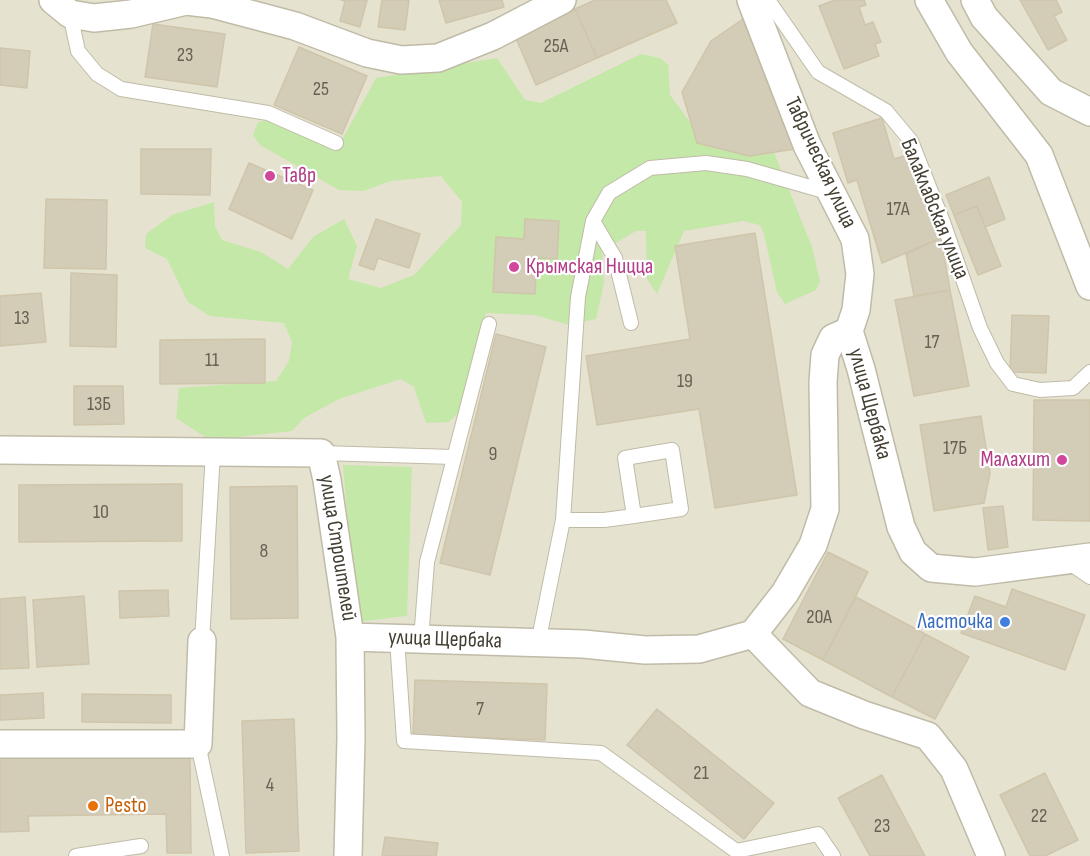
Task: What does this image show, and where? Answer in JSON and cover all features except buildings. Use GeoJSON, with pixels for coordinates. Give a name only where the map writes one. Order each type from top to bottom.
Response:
{"type":"FeatureCollection","features":[{"type":"Feature","properties":{"kind":"street"},"geometry":{"type":"LineString","coordinates":[[62,7],[94,18],[131,14],[186,1],[212,4],[295,26],[367,53],[401,60],[438,58],[493,36],[562,0]]}},
{"type":"Feature","properties":{"kind":"street","name":"Таврическая улица"},"geometry":{"type":"LineString","coordinates":[[751,0],[807,145],[855,239],[860,274],[855,310],[849,331]]}},
{"type":"Feature","properties":{"kind":"street"},"geometry":{"type":"LineString","coordinates":[[928,0],[959,52],[1039,155],[1090,286]]}},
{"type":"Feature","properties":{"kind":"street"},"geometry":{"type":"LineString","coordinates":[[975,0],[984,17],[1052,92],[1090,112]]}},
{"type":"Feature","properties":{"kind":"street","name":"улица Щербака"},"geometry":{"type":"LineString","coordinates":[[350,637],[583,644],[645,650],[699,650],[753,634],[785,593],[813,545],[825,510],[823,382],[825,355],[833,338],[849,331],[861,369],[901,527],[913,552],[931,568],[975,572],[1078,559]]}},
{"type":"Feature","properties":{"kind":"street","name":"улица Строителей"},"geometry":{"type":"LineString","coordinates":[[0,450],[321,453],[350,637],[351,738],[348,856]]}},
{"type":"Feature","properties":{"kind":"street"},"geometry":{"type":"LineString","coordinates":[[753,634],[810,693],[864,715],[928,736],[954,769],[991,856]]}},
{"type":"Feature","properties":{"kind":"street"},"geometry":{"type":"LineString","coordinates":[[0,744],[198,744],[202,641]]}},
{"type":"Feature","properties":{"kind":"lane","name":"Балаклавская улица"},"geometry":{"type":"LineString","coordinates":[[768,0],[818,72],[886,111],[912,141],[980,328],[997,363],[1013,384],[1040,390],[1073,388],[1090,372]]}},
{"type":"Feature","properties":{"kind":"lane"},"geometry":{"type":"LineString","coordinates":[[62,7],[78,51],[97,74],[121,89],[268,113],[336,143]]}},
{"type":"Feature","properties":{"kind":"lane"},"geometry":{"type":"LineString","coordinates":[[538,643],[562,520],[578,297],[593,221],[609,193],[650,168],[706,163],[747,169],[833,194]]}},
{"type":"Feature","properties":{"kind":"lane"},"geometry":{"type":"LineString","coordinates":[[593,221],[615,258],[631,323]]}},
{"type":"Feature","properties":{"kind":"lane"},"geometry":{"type":"LineString","coordinates":[[489,324],[409,639],[404,741],[601,753],[736,851],[818,834],[833,856]]}},
{"type":"Feature","properties":{"kind":"lane"},"geometry":{"type":"LineString","coordinates":[[562,520],[604,520],[634,516],[681,509],[672,450],[625,458],[634,516]]}},
{"type":"Feature","properties":{"kind":"lane"},"geometry":{"type":"LineString","coordinates":[[202,641],[213,452]]}},
{"type":"Feature","properties":{"kind":"lane"},"geometry":{"type":"LineString","coordinates":[[321,453],[454,457]]}},
{"type":"Feature","properties":{"kind":"lane"},"geometry":{"type":"LineString","coordinates":[[1078,559],[1090,577]]}},
{"type":"Feature","properties":{"kind":"lane"},"geometry":{"type":"LineString","coordinates":[[198,744],[222,856]]}},
{"type":"Feature","properties":{"kind":"lane"},"geometry":{"type":"LineString","coordinates":[[76,856],[141,846]]}},
{"type":"Feature","properties":{"kind":"shaded area"},"geometry":{"type":"Polygon","coordinates":[[[0,0],[1090,0],[1090,856],[0,856],[0,0]]]}},
{"type":"Feature","properties":{"kind":"green space"},"geometry":{"type":"Polygon","coordinates":[[[641,54],[660,58],[668,65],[670,95],[694,128],[771,145],[812,247],[820,281],[816,290],[785,304],[777,292],[760,225],[743,221],[684,231],[657,294],[647,279],[646,231],[636,231],[602,251],[604,283],[596,319],[569,325],[535,315],[486,313],[470,365],[467,404],[449,422],[426,423],[414,387],[401,379],[339,399],[304,418],[292,431],[210,440],[176,418],[179,388],[276,381],[289,361],[292,342],[284,323],[210,316],[188,302],[167,259],[145,248],[146,234],[172,215],[214,202],[215,226],[222,240],[261,252],[288,269],[313,237],[344,219],[357,246],[348,279],[381,288],[414,275],[461,225],[462,202],[441,176],[391,181],[363,191],[339,190],[260,145],[253,135],[258,122],[273,120],[336,151],[376,78],[497,58],[525,100],[541,103],[641,54]]]}},
{"type":"Feature","properties":{"kind":"green space"},"geometry":{"type":"Polygon","coordinates":[[[343,465],[412,467],[407,616],[356,622],[343,465]]]}},
{"type":"Feature","properties":{"kind":"place","name":"Тавр"},"geometry":{"type":"Point","coordinates":[270,176]}},
{"type":"Feature","properties":{"kind":"place","name":"Крымская Ницца"},"geometry":{"type":"Point","coordinates":[514,267]}},
{"type":"Feature","properties":{"kind":"place","name":"Малахит"},"geometry":{"type":"Point","coordinates":[1062,460]}},
{"type":"Feature","properties":{"kind":"place","name":"Ласточка"},"geometry":{"type":"Point","coordinates":[1005,622]}},
{"type":"Feature","properties":{"kind":"place","name":"Pesto"},"geometry":{"type":"Point","coordinates":[93,806]}}]}
